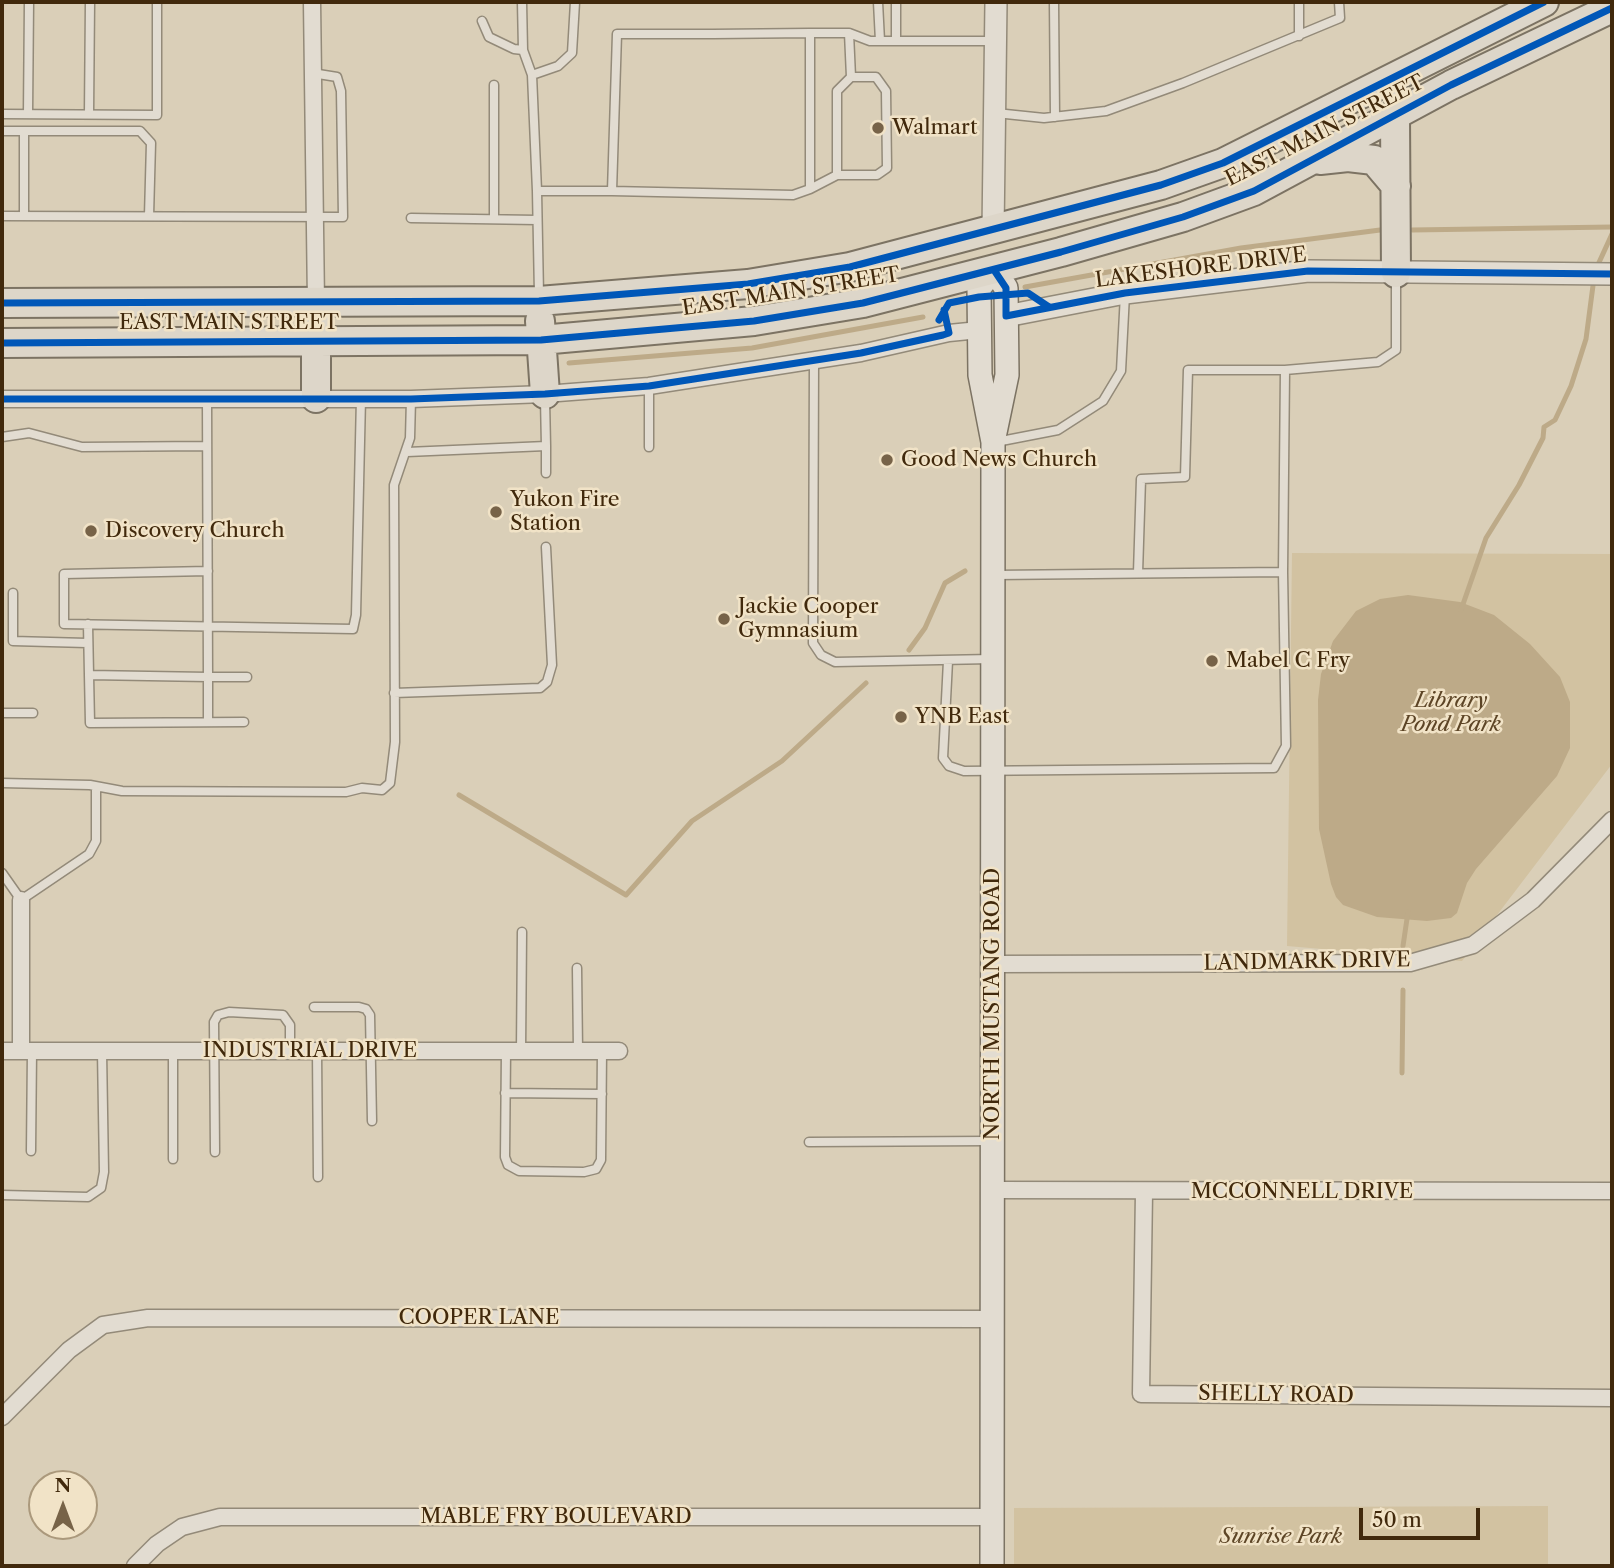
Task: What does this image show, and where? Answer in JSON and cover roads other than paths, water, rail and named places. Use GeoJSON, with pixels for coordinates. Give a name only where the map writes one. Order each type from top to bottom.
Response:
{"type":"FeatureCollection","features":[{"type":"Feature","properties":{"kind":"highway","name":"EAST MAIN STREET"},"geometry":{"type":"LineString","coordinates":[[2,303],[539,301],[748,284],[850,267],[1161,185],[1223,163],[1544,2]]}},
{"type":"Feature","properties":{"kind":"highway","name":"EAST MAIN STREET"},"geometry":{"type":"LineString","coordinates":[[2,342],[541,340],[754,321],[863,303],[994,270],[1183,217],[1254,191],[1451,85],[1612,8]]}},
{"type":"Feature","properties":{"kind":"highway"},"geometry":{"type":"LineString","coordinates":[[1396,272],[1395,117],[1404,92],[1440,54]]}},
{"type":"Feature","properties":{"kind":"highway"},"geometry":{"type":"LineString","coordinates":[[1396,186],[1404,144],[1416,123],[1451,85]]}},
{"type":"Feature","properties":{"kind":"highway"},"geometry":{"type":"LineString","coordinates":[[1314,160],[1348,157],[1374,160],[1396,186]]}},
{"type":"Feature","properties":{"kind":"highway"},"geometry":{"type":"LineString","coordinates":[[993,231],[994,270]]}},
{"type":"Feature","properties":{"kind":"highway"},"geometry":{"type":"LineString","coordinates":[[539,301],[545,394]]}},
{"type":"Feature","properties":{"kind":"highway"},"geometry":{"type":"LineString","coordinates":[[316,303],[316,398]]}},
{"type":"Feature","properties":{"kind":"main road","name":"NORTH MUSTANG ROAD"},"geometry":{"type":"LineString","coordinates":[[992,1566],[993,442],[980,375],[979,288],[994,270],[1006,288],[1007,375],[993,442]]}},
{"type":"Feature","properties":{"kind":"street"},"geometry":{"type":"LineString","coordinates":[[312,2],[316,303]]}},
{"type":"Feature","properties":{"kind":"street"},"geometry":{"type":"LineString","coordinates":[[993,231],[996,2]]}},
{"type":"Feature","properties":{"kind":"street","name":"LAKESHORE DRIVE"},"geometry":{"type":"LineString","coordinates":[[1006,316],[1125,293],[1308,271],[1612,274]]}},
{"type":"Feature","properties":{"kind":"street"},"geometry":{"type":"LineString","coordinates":[[2,399],[411,399],[545,394],[649,386],[814,361],[979,330]]}},
{"type":"Feature","properties":{"kind":"street","name":"LANDMARK DRIVE"},"geometry":{"type":"LineString","coordinates":[[993,964],[1410,963],[1473,944],[1533,900],[1612,820]]}},
{"type":"Feature","properties":{"kind":"street"},"geometry":{"type":"LineString","coordinates":[[21,900],[26,1051]]}},
{"type":"Feature","properties":{"kind":"street","name":"INDUSTRIAL DRIVE"},"geometry":{"type":"LineString","coordinates":[[2,1051],[610,1051]]}},
{"type":"Feature","properties":{"kind":"street","name":"MCCONNELL DRIVE"},"geometry":{"type":"LineString","coordinates":[[992,1190],[1612,1191]]}},
{"type":"Feature","properties":{"kind":"street","name":"SHELLY ROAD"},"geometry":{"type":"LineString","coordinates":[[1144,1192],[1141,1394],[1612,1398]]}},
{"type":"Feature","properties":{"kind":"street","name":"COOPER LANE"},"geometry":{"type":"LineString","coordinates":[[2,1417],[69,1350],[103,1325],[148,1318],[992,1319]]}},
{"type":"Feature","properties":{"kind":"street","name":"MABLE FRY BOULEVARD"},"geometry":{"type":"LineString","coordinates":[[135,1566],[157,1544],[182,1527],[220,1517],[992,1517]]}},
{"type":"Feature","properties":{"kind":"lane"},"geometry":{"type":"LineString","coordinates":[[28,114],[29,2]]}},
{"type":"Feature","properties":{"kind":"lane"},"geometry":{"type":"LineString","coordinates":[[89,114],[90,2]]}},
{"type":"Feature","properties":{"kind":"lane"},"geometry":{"type":"LineString","coordinates":[[2,114],[157,115],[157,2]]}},
{"type":"Feature","properties":{"kind":"lane"},"geometry":{"type":"LineString","coordinates":[[522,2],[523,50],[532,75],[539,301]]}},
{"type":"Feature","properties":{"kind":"lane"},"geometry":{"type":"LineString","coordinates":[[532,75],[558,66],[572,53],[575,2]]}},
{"type":"Feature","properties":{"kind":"lane"},"geometry":{"type":"LineString","coordinates":[[877,2],[880,41]]}},
{"type":"Feature","properties":{"kind":"lane"},"geometry":{"type":"LineString","coordinates":[[896,2],[896,41]]}},
{"type":"Feature","properties":{"kind":"lane"},"geometry":{"type":"LineString","coordinates":[[1054,2],[1055,117]]}},
{"type":"Feature","properties":{"kind":"lane"},"geometry":{"type":"LineString","coordinates":[[1299,2],[1299,36]]}},
{"type":"Feature","properties":{"kind":"lane"},"geometry":{"type":"LineString","coordinates":[[993,113],[1055,117],[1106,111],[1340,18],[1339,2]]}},
{"type":"Feature","properties":{"kind":"lane"},"geometry":{"type":"LineString","coordinates":[[482,21],[488,37],[514,49],[523,50]]}},
{"type":"Feature","properties":{"kind":"lane"},"geometry":{"type":"LineString","coordinates":[[810,33],[810,189]]}},
{"type":"Feature","properties":{"kind":"lane"},"geometry":{"type":"LineString","coordinates":[[837,175],[837,91],[851,76],[849,33]]}},
{"type":"Feature","properties":{"kind":"lane"},"geometry":{"type":"LineString","coordinates":[[612,191],[617,34],[849,33],[880,41],[995,41]]}},
{"type":"Feature","properties":{"kind":"lane"},"geometry":{"type":"LineString","coordinates":[[2,216],[342,218],[341,90],[337,77],[312,73]]}},
{"type":"Feature","properties":{"kind":"lane"},"geometry":{"type":"LineString","coordinates":[[537,191],[793,195],[837,175],[877,175],[887,168],[886,90],[876,76],[851,76]]}},
{"type":"Feature","properties":{"kind":"lane"},"geometry":{"type":"LineString","coordinates":[[494,85],[494,218]]}},
{"type":"Feature","properties":{"kind":"lane"},"geometry":{"type":"LineString","coordinates":[[2,131],[140,131],[151,143],[149,216]]}},
{"type":"Feature","properties":{"kind":"lane"},"geometry":{"type":"LineString","coordinates":[[24,131],[24,216]]}},
{"type":"Feature","properties":{"kind":"lane"},"geometry":{"type":"LineString","coordinates":[[411,218],[537,220]]}},
{"type":"Feature","properties":{"kind":"lane"},"geometry":{"type":"LineString","coordinates":[[1138,573],[1141,479],[1185,477],[1188,370],[1285,370],[1378,362],[1396,350],[1396,272]]}},
{"type":"Feature","properties":{"kind":"lane"},"geometry":{"type":"LineString","coordinates":[[993,442],[1058,430],[1103,401],[1121,371],[1125,293]]}},
{"type":"Feature","properties":{"kind":"lane"},"geometry":{"type":"LineString","coordinates":[[814,361],[813,643],[821,655],[835,662],[993,659]]}},
{"type":"Feature","properties":{"kind":"lane"},"geometry":{"type":"LineString","coordinates":[[948,661],[943,758],[949,766],[964,771],[1274,768],[1286,746],[1283,572],[1285,370]]}},
{"type":"Feature","properties":{"kind":"lane"},"geometry":{"type":"LineString","coordinates":[[649,386],[649,447]]}},
{"type":"Feature","properties":{"kind":"lane"},"geometry":{"type":"LineString","coordinates":[[545,394],[546,473]]}},
{"type":"Feature","properties":{"kind":"lane"},"geometry":{"type":"LineString","coordinates":[[208,571],[64,574],[64,624],[353,629],[356,615],[361,398]]}},
{"type":"Feature","properties":{"kind":"lane"},"geometry":{"type":"LineString","coordinates":[[207,399],[208,722]]}},
{"type":"Feature","properties":{"kind":"lane"},"geometry":{"type":"LineString","coordinates":[[2,783],[96,787],[122,791],[383,790],[390,783],[394,772],[394,485],[407,452],[411,399]]}},
{"type":"Feature","properties":{"kind":"lane"},"geometry":{"type":"LineString","coordinates":[[2,437],[29,433],[82,447],[207,446]]}},
{"type":"Feature","properties":{"kind":"lane"},"geometry":{"type":"LineString","coordinates":[[407,452],[546,446]]}},
{"type":"Feature","properties":{"kind":"lane"},"geometry":{"type":"LineString","coordinates":[[394,693],[540,688],[547,682],[552,665],[546,547]]}},
{"type":"Feature","properties":{"kind":"lane"},"geometry":{"type":"LineString","coordinates":[[993,575],[1283,572]]}},
{"type":"Feature","properties":{"kind":"lane"},"geometry":{"type":"LineString","coordinates":[[13,593],[13,641],[87,643]]}},
{"type":"Feature","properties":{"kind":"lane"},"geometry":{"type":"LineString","coordinates":[[88,624],[90,723],[244,722]]}},
{"type":"Feature","properties":{"kind":"lane"},"geometry":{"type":"LineString","coordinates":[[89,675],[247,677]]}},
{"type":"Feature","properties":{"kind":"lane"},"geometry":{"type":"LineString","coordinates":[[2,713],[33,713]]}},
{"type":"Feature","properties":{"kind":"lane"},"geometry":{"type":"LineString","coordinates":[[2,873],[21,900],[89,854],[96,841],[96,787]]}},
{"type":"Feature","properties":{"kind":"lane"},"geometry":{"type":"LineString","coordinates":[[522,932],[514,1051],[505,1093],[505,1157],[508,1165],[519,1171],[584,1172],[596,1169],[601,1160],[602,1094],[610,1051]]}},
{"type":"Feature","properties":{"kind":"lane"},"geometry":{"type":"LineString","coordinates":[[578,968],[578,1051]]}},
{"type":"Feature","properties":{"kind":"lane"},"geometry":{"type":"LineString","coordinates":[[314,1007],[366,1009],[369,1015],[372,1121]]}},
{"type":"Feature","properties":{"kind":"lane"},"geometry":{"type":"LineString","coordinates":[[215,1152],[214,1022],[218,1015],[229,1012],[284,1015],[290,1025],[290,1050]]}},
{"type":"Feature","properties":{"kind":"lane"},"geometry":{"type":"LineString","coordinates":[[317,1050],[318,1177]]}},
{"type":"Feature","properties":{"kind":"lane"},"geometry":{"type":"LineString","coordinates":[[26,1051],[31,1151]]}},
{"type":"Feature","properties":{"kind":"lane"},"geometry":{"type":"LineString","coordinates":[[2,1195],[88,1197],[101,1188],[104,1172],[102,1051]]}},
{"type":"Feature","properties":{"kind":"lane"},"geometry":{"type":"LineString","coordinates":[[173,1051],[173,1158]]}},
{"type":"Feature","properties":{"kind":"lane"},"geometry":{"type":"LineString","coordinates":[[505,1093],[602,1094]]}},
{"type":"Feature","properties":{"kind":"lane"},"geometry":{"type":"LineString","coordinates":[[809,1142],[992,1141]]}},
{"type":"Feature","properties":{"kind":"waterway"},"geometry":{"type":"LineString","coordinates":[[1412,230],[1612,227]]}},
{"type":"Feature","properties":{"kind":"waterway"},"geometry":{"type":"LineString","coordinates":[[1025,287],[1241,248],[1380,230]]}},
{"type":"Feature","properties":{"kind":"waterway"},"geometry":{"type":"LineString","coordinates":[[1596,269],[1612,234]]}},
{"type":"Feature","properties":{"kind":"waterway"},"geometry":{"type":"LineString","coordinates":[[1461,610],[1486,538],[1519,485],[1543,438],[1544,427],[1555,420],[1571,386],[1586,339],[1594,278]]}},
{"type":"Feature","properties":{"kind":"waterway"},"geometry":{"type":"LineString","coordinates":[[569,363],[752,348],[923,317]]}},
{"type":"Feature","properties":{"kind":"waterway"},"geometry":{"type":"LineString","coordinates":[[909,650],[925,628],[945,583],[965,571]]}},
{"type":"Feature","properties":{"kind":"waterway"},"geometry":{"type":"LineString","coordinates":[[459,795],[626,895],[692,821],[782,761],[866,683]]}},
{"type":"Feature","properties":{"kind":"waterway"},"geometry":{"type":"LineString","coordinates":[[1403,946],[1408,912]]}},
{"type":"Feature","properties":{"kind":"waterway"},"geometry":{"type":"LineString","coordinates":[[1402,1073],[1403,990]]}},
{"type":"Feature","properties":{"kind":"place","name":"Walmart"},"geometry":{"type":"Point","coordinates":[878,128]}},
{"type":"Feature","properties":{"kind":"place","name":"Good News Church"},"geometry":{"type":"Point","coordinates":[887,460]}},
{"type":"Feature","properties":{"kind":"place","name":"Yukon Fire Station"},"geometry":{"type":"Point","coordinates":[496,512]}},
{"type":"Feature","properties":{"kind":"place","name":"Discovery Church"},"geometry":{"type":"Point","coordinates":[91,531]}},
{"type":"Feature","properties":{"kind":"place","name":"Jackie Cooper Gymnasium"},"geometry":{"type":"Point","coordinates":[724,619]}},
{"type":"Feature","properties":{"kind":"place","name":"Mabel C Fry"},"geometry":{"type":"Point","coordinates":[1212,661]}},
{"type":"Feature","properties":{"kind":"place","name":"YNB East"},"geometry":{"type":"Point","coordinates":[901,717]}},
{"type":"Feature","properties":{"kind":"park label","name":"Library Pond Park"},"geometry":{"type":"Point","coordinates":[1451,713]}},
{"type":"Feature","properties":{"kind":"park label","name":"Sunrise Park"},"geometry":{"type":"Point","coordinates":[1281,1537]}}]}
